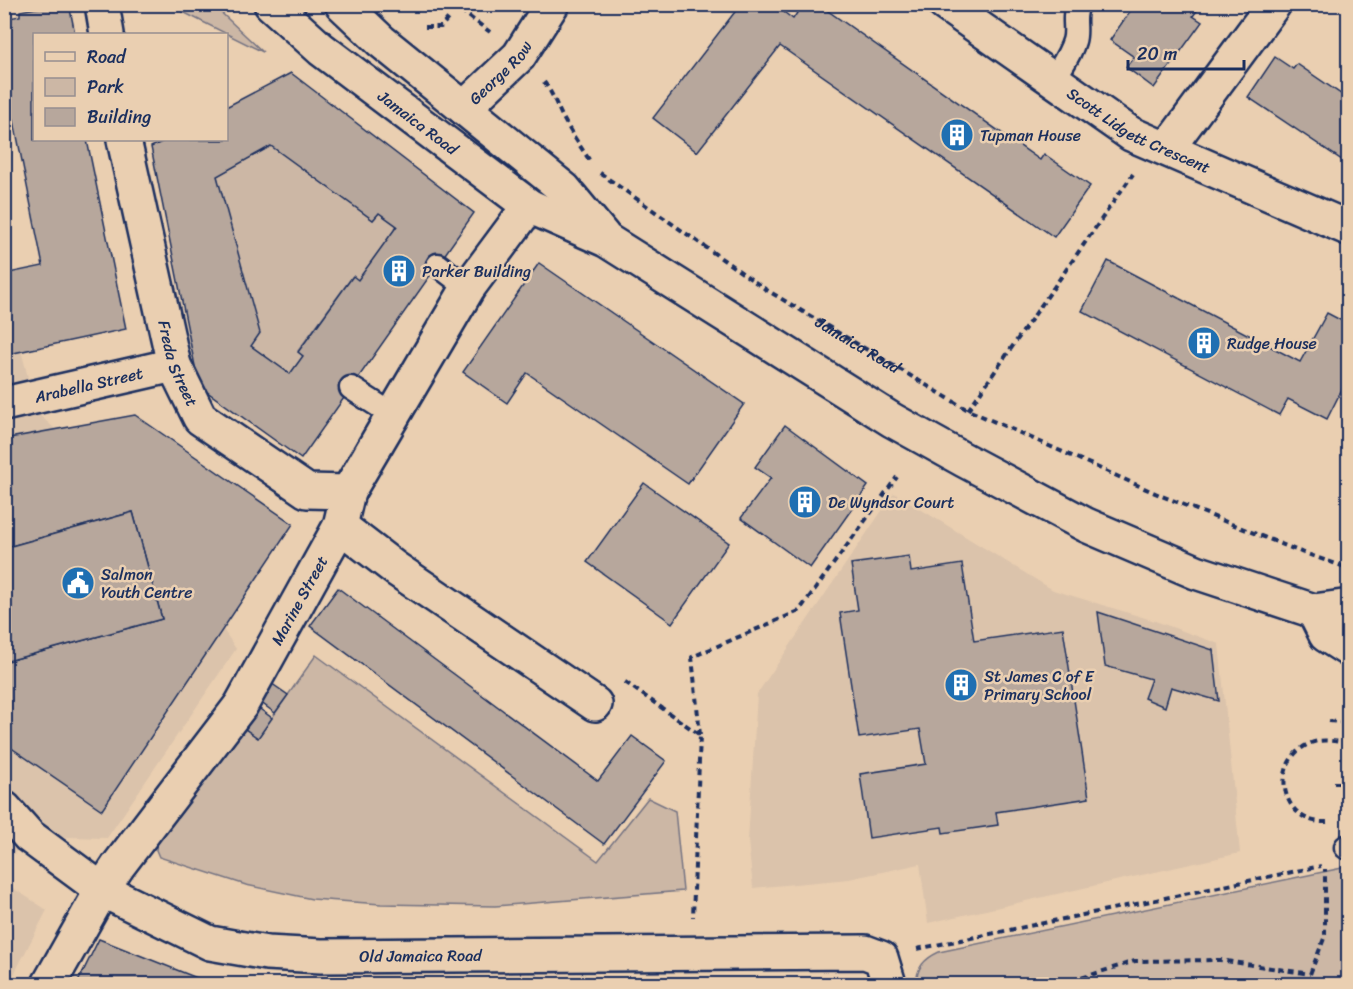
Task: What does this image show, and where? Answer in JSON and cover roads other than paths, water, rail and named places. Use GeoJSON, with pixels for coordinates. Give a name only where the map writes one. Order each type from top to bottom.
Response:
{"type":"FeatureCollection","features":[{"type":"Feature","properties":{"kind":"street"},"geometry":{"type":"LineString","coordinates":[[102,4],[107,33]]}},
{"type":"Feature","properties":{"kind":"street","name":"Jamaica Road"},"geometry":{"type":"LineString","coordinates":[[271,4],[321,49],[528,206],[606,240],[892,420],[1036,500],[1157,556],[1314,611],[1343,607],[1348,609]]}},
{"type":"Feature","properties":{"kind":"street","name":"Jamaica Road"},"geometry":{"type":"LineString","coordinates":[[342,4],[381,41],[564,189],[606,240]]}},
{"type":"Feature","properties":{"kind":"street","name":"George Row"},"geometry":{"type":"LineString","coordinates":[[464,108],[519,56],[552,4]]}},
{"type":"Feature","properties":{"kind":"street","name":"Scott Lidgett Crescent"},"geometry":{"type":"LineString","coordinates":[[945,4],[1131,134],[1348,228]]}},
{"type":"Feature","properties":{"kind":"street"},"geometry":{"type":"LineString","coordinates":[[1161,146],[1274,4]]}},
{"type":"Feature","properties":{"kind":"street","name":"Freda Street"},"geometry":{"type":"LineString","coordinates":[[124,141],[174,365],[200,418],[307,491],[348,492]]}},
{"type":"Feature","properties":{"kind":"street","name":"Marine Street"},"geometry":{"type":"LineString","coordinates":[[49,984],[118,866],[241,705],[340,526],[348,492],[468,288],[528,206]]}},
{"type":"Feature","properties":{"kind":"street","name":"Arabella Street"},"geometry":{"type":"LineString","coordinates":[[4,404],[174,365]]}},
{"type":"Feature","properties":{"kind":"street"},"geometry":{"type":"LineString","coordinates":[[340,526],[396,569],[595,704]]}},
{"type":"Feature","properties":{"kind":"street"},"geometry":{"type":"LineString","coordinates":[[1314,611],[1326,635],[1348,649]]}},
{"type":"Feature","properties":{"kind":"street","name":"Old Jamaica Road"},"geometry":{"type":"LineString","coordinates":[[4,808],[29,836],[102,890],[210,943],[267,953],[321,956],[454,970],[865,952],[885,971]]}},
{"type":"Feature","properties":{"kind":"lane"},"geometry":{"type":"LineString","coordinates":[[1054,79],[1073,45],[1074,10],[1079,4]]}},
{"type":"Feature","properties":{"kind":"lane"},"geometry":{"type":"LineString","coordinates":[[438,265],[468,288]]}},
{"type":"Feature","properties":{"kind":"lane"},"geometry":{"type":"LineString","coordinates":[[351,388],[393,415]]}},
{"type":"Feature","properties":{"kind":"place","name":"Tupman House"},"geometry":{"type":"Point","coordinates":[957,135]}},
{"type":"Feature","properties":{"kind":"place","name":"Parker Building"},"geometry":{"type":"Point","coordinates":[399,271]}},
{"type":"Feature","properties":{"kind":"place","name":"Rudge House"},"geometry":{"type":"Point","coordinates":[1204,343]}},
{"type":"Feature","properties":{"kind":"place","name":"De Wyndsor Court"},"geometry":{"type":"Point","coordinates":[805,502]}},
{"type":"Feature","properties":{"kind":"place","name":"Salmon Youth Centre"},"geometry":{"type":"Point","coordinates":[78,583]}},
{"type":"Feature","properties":{"kind":"place","name":"St James C of E Primary School"},"geometry":{"type":"Point","coordinates":[961,685]}}]}
